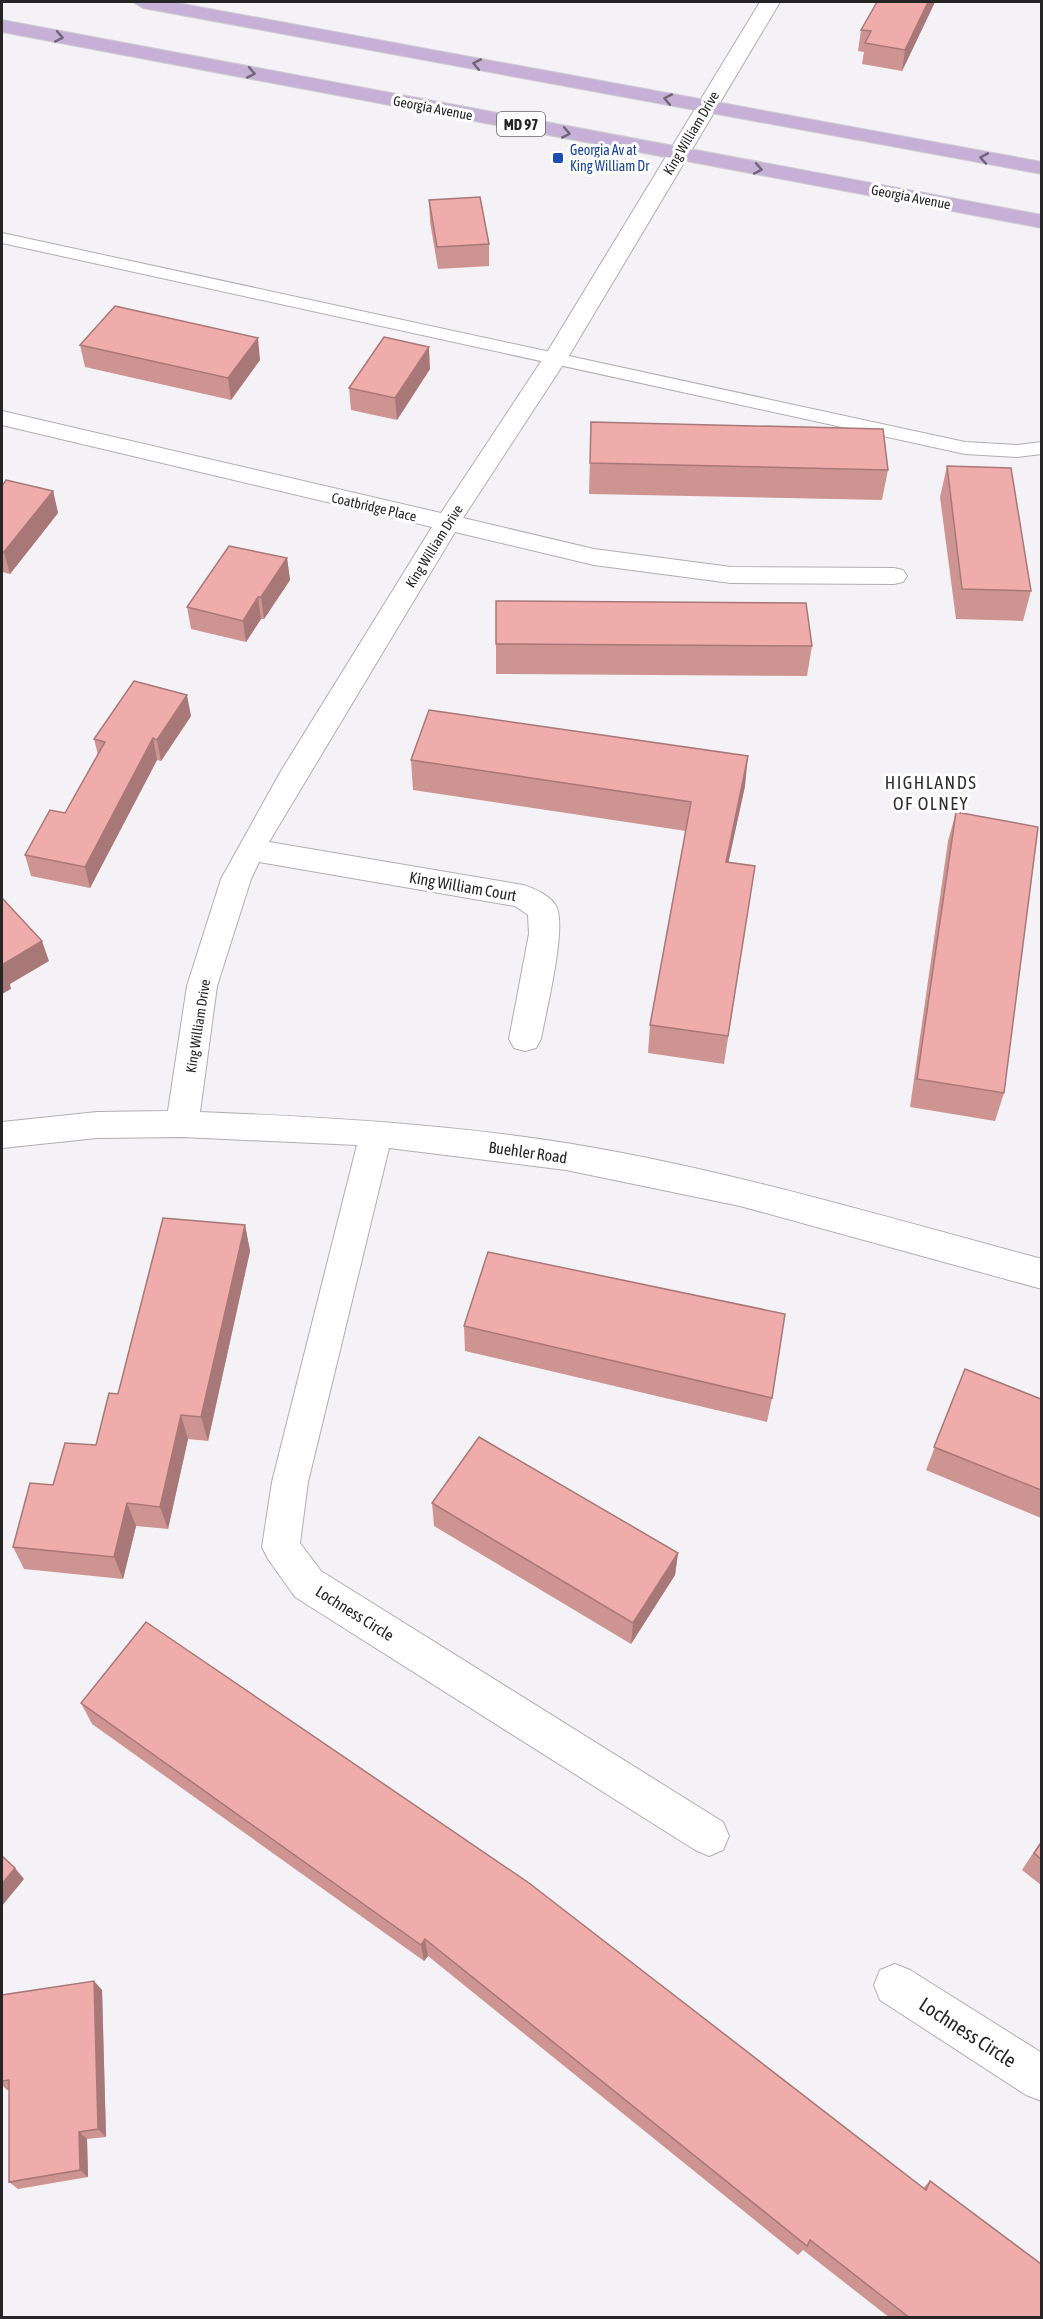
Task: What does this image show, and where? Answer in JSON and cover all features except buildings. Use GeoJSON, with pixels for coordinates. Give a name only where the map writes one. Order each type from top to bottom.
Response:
{"type":"FeatureCollection","features":[{"type":"Feature","properties":{"kind":"main road"},"geometry":{"type":"LineString","coordinates":[[143,2],[1041,168]]}},
{"type":"Feature","properties":{"kind":"main road","name":"Georgia Avenue"},"geometry":{"type":"LineString","coordinates":[[2,26],[1041,222]]}},
{"type":"Feature","properties":{"kind":"street","name":"King William Drive"},"geometry":{"type":"LineString","coordinates":[[182,1124],[202,986],[236,879],[250,850],[291,777],[447,524],[554,360],[708,107],[739,49],[770,2]]}},
{"type":"Feature","properties":{"kind":"street","name":"Coatbridge Place"},"geometry":{"type":"LineString","coordinates":[[2,418],[594,557],[731,575],[894,576]]}},
{"type":"Feature","properties":{"kind":"street","name":"King William Court"},"geometry":{"type":"LineString","coordinates":[[250,850],[523,896],[543,910],[544,934],[525,1040]]}},
{"type":"Feature","properties":{"kind":"street","name":"Buehler Road"},"geometry":{"type":"LineString","coordinates":[[2,1135],[97,1125],[182,1124],[376,1132],[566,1157],[740,1192],[1041,1274]]}},
{"type":"Feature","properties":{"kind":"street","name":"Lochness Circle"},"geometry":{"type":"LineString","coordinates":[[376,1132],[290,1482],[281,1547],[308,1584],[710,1836]]}},
{"type":"Feature","properties":{"kind":"street","name":"Lochness Circle"},"geometry":{"type":"LineString","coordinates":[[895,1985],[1041,2079]]}},
{"type":"Feature","properties":{"kind":"lane"},"geometry":{"type":"LineString","coordinates":[[2,238],[965,448],[1017,452],[1041,448]]}},
{"type":"Feature","properties":{"kind":"place","name":"Georgia Av at King William Dr"},"geometry":{"type":"Point","coordinates":[558,158]}},
{"type":"Feature","properties":{"kind":"district","name":"HIGHLANDS OF OLNEY"},"geometry":{"type":"Point","coordinates":[931,792]}}]}
